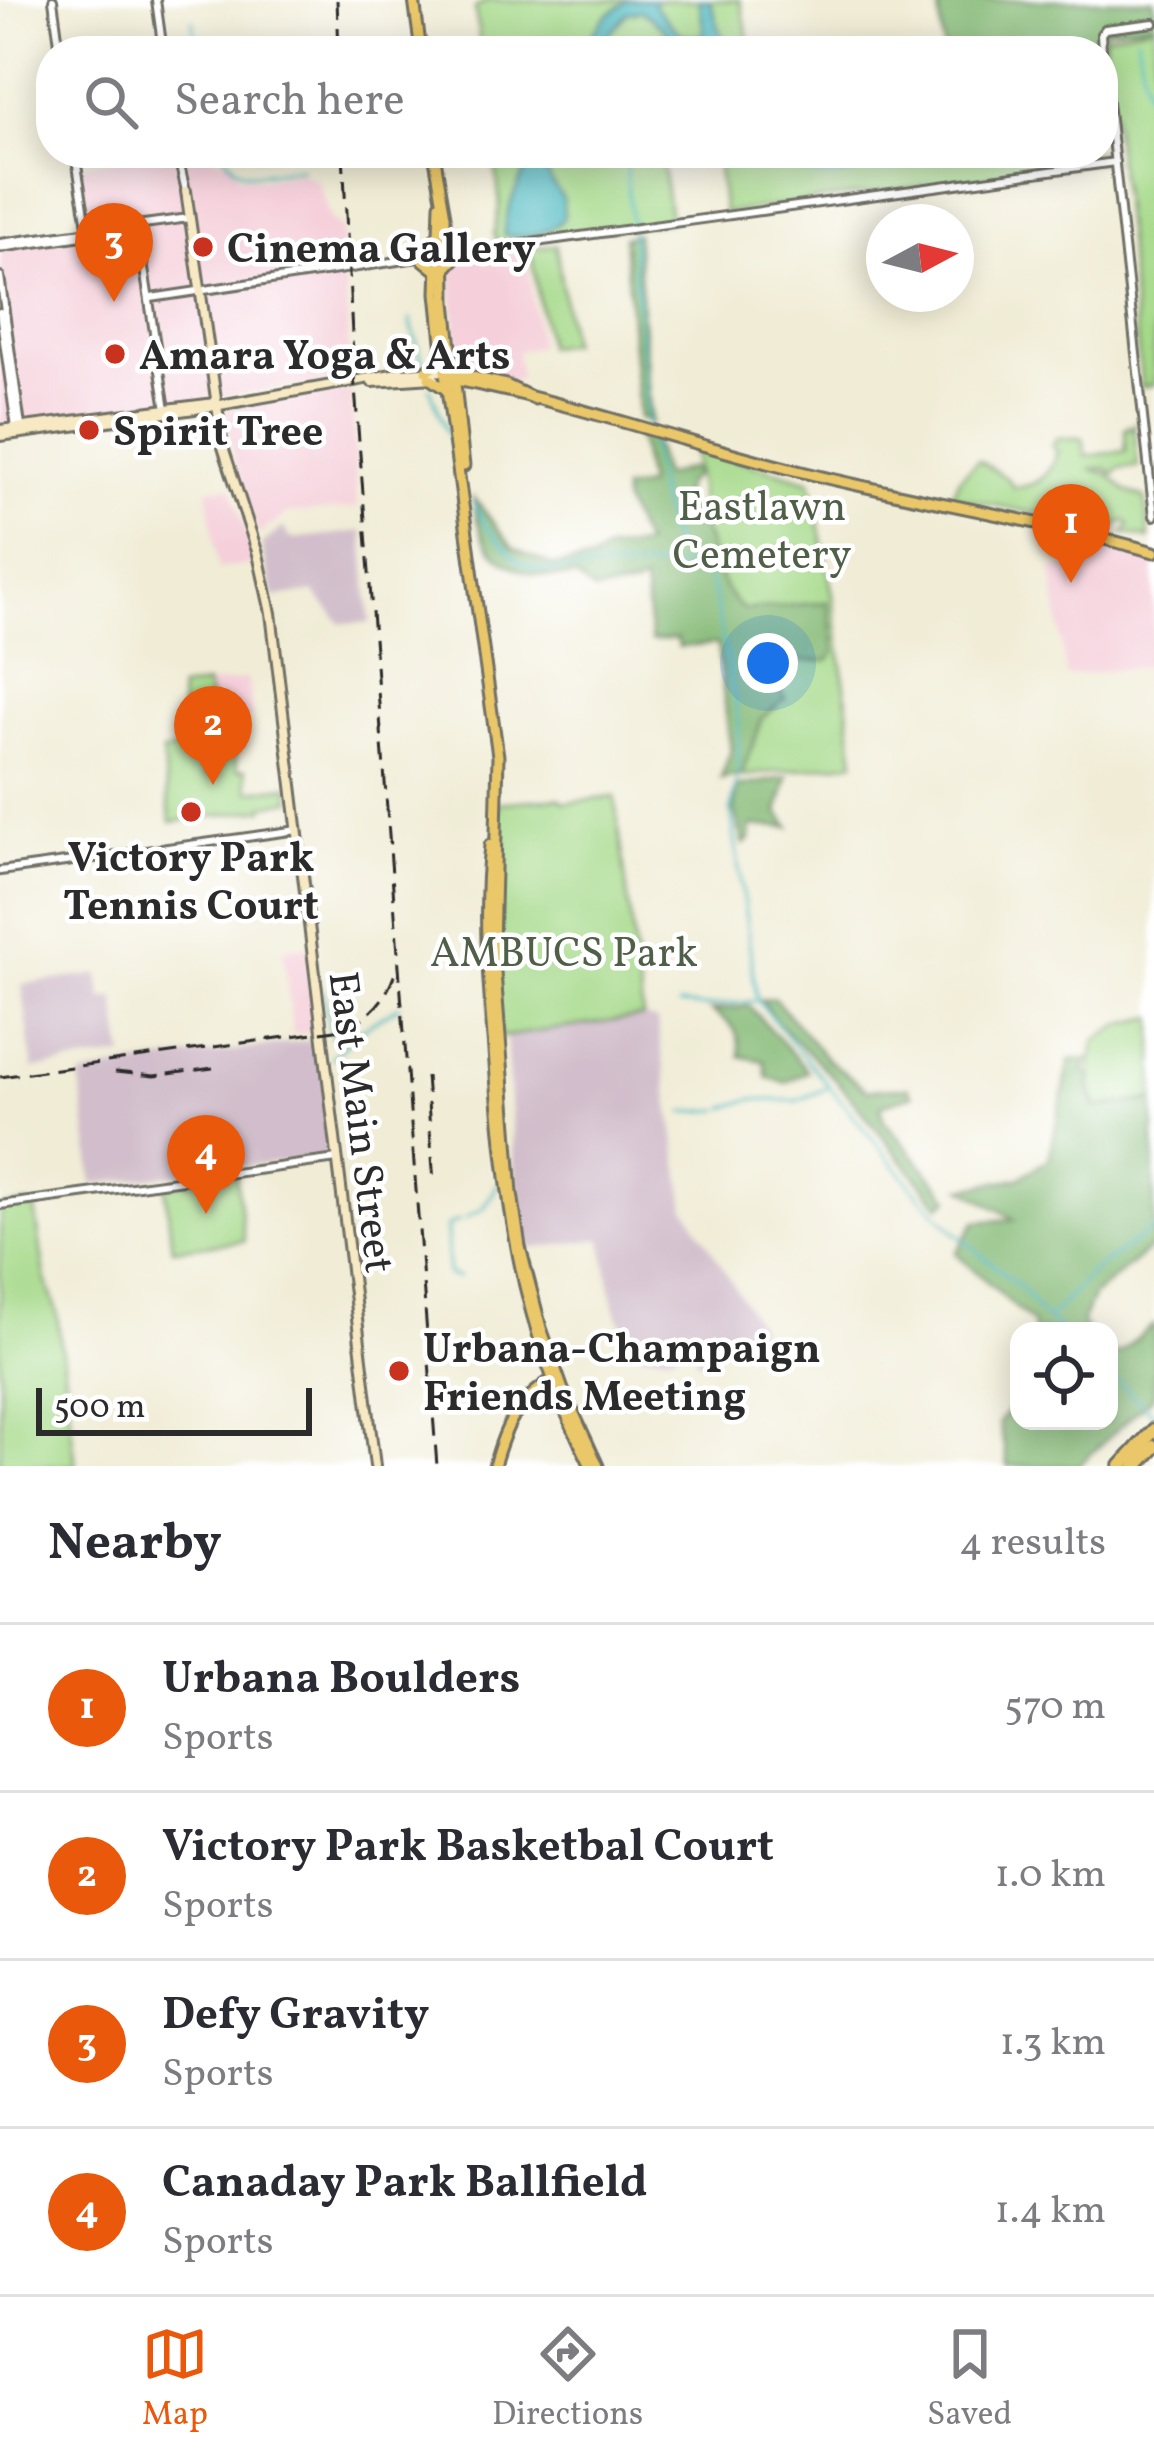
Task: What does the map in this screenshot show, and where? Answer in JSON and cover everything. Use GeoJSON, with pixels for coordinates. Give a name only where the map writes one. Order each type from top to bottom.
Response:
{"type":"FeatureCollection","features":[{"type":"Feature","properties":{"kind":"highway"},"geometry":{"type":"LineString","coordinates":[[1121,1466],[1152,1438]]}},
{"type":"Feature","properties":{"kind":"highway"},"geometry":{"type":"LineString","coordinates":[[1136,1466],[1152,1438]]}},
{"type":"Feature","properties":{"kind":"main road"},"geometry":{"type":"LineString","coordinates":[[414,0],[419,36]]}},
{"type":"Feature","properties":{"kind":"main road"},"geometry":{"type":"LineString","coordinates":[[436,168],[444,344],[457,401],[464,495]]}},
{"type":"Feature","properties":{"kind":"main road","name":"East Main Street"},"geometry":{"type":"LineString","coordinates":[[185,191],[226,459],[268,600],[375,1466]]}},
{"type":"Feature","properties":{"kind":"main road"},"geometry":{"type":"LineString","coordinates":[[441,271],[460,253],[442,236]]}},
{"type":"Feature","properties":{"kind":"main road"},"geometry":{"type":"LineString","coordinates":[[441,271],[421,258],[442,236]]}},
{"type":"Feature","properties":{"kind":"main road"},"geometry":{"type":"LineString","coordinates":[[441,271],[495,732],[486,938],[502,1168],[518,1269],[555,1379],[594,1466]]}},
{"type":"Feature","properties":{"kind":"main road"},"geometry":{"type":"LineString","coordinates":[[428,374],[444,344]]}},
{"type":"Feature","properties":{"kind":"main road"},"geometry":{"type":"LineString","coordinates":[[428,374],[805,473],[1154,551]]}},
{"type":"Feature","properties":{"kind":"main road"},"geometry":{"type":"LineString","coordinates":[[0,433],[428,374],[518,389],[536,399]]}},
{"type":"Feature","properties":{"kind":"main road"},"geometry":{"type":"LineString","coordinates":[[457,401],[469,383]]}},
{"type":"Feature","properties":{"kind":"main road"},"geometry":{"type":"LineString","coordinates":[[154,408],[163,390]]}},
{"type":"Feature","properties":{"kind":"main road"},"geometry":{"type":"LineString","coordinates":[[86,421],[166,409]]}},
{"type":"Feature","properties":{"kind":"main road"},"geometry":{"type":"LineString","coordinates":[[494,1466],[508,1420],[555,1379]]}},
{"type":"Feature","properties":{"kind":"main road"},"geometry":{"type":"LineString","coordinates":[[555,1379],[559,1398],[594,1466]]}},
{"type":"Feature","properties":{"kind":"main road"},"geometry":{"type":"LineString","coordinates":[[537,1390],[559,1398]]}},
{"type":"Feature","properties":{"kind":"street"},"geometry":{"type":"LineString","coordinates":[[53,0],[58,36]]}},
{"type":"Feature","properties":{"kind":"street"},"geometry":{"type":"LineString","coordinates":[[156,0],[161,36]]}},
{"type":"Feature","properties":{"kind":"street"},"geometry":{"type":"LineString","coordinates":[[1105,36],[1107,28],[1154,23]]}},
{"type":"Feature","properties":{"kind":"street"},"geometry":{"type":"LineString","coordinates":[[77,168],[85,234]]}},
{"type":"Feature","properties":{"kind":"street"},"geometry":{"type":"LineString","coordinates":[[180,168],[185,191]]}},
{"type":"Feature","properties":{"kind":"street"},"geometry":{"type":"LineString","coordinates":[[151,298],[1071,168]]}},
{"type":"Feature","properties":{"kind":"street"},"geometry":{"type":"LineString","coordinates":[[1116,168],[1154,516]]}},
{"type":"Feature","properties":{"kind":"street"},"geometry":{"type":"LineString","coordinates":[[0,246],[189,218]]}},
{"type":"Feature","properties":{"kind":"street"},"geometry":{"type":"LineString","coordinates":[[137,226],[166,409]]}},
{"type":"Feature","properties":{"kind":"street"},"geometry":{"type":"LineString","coordinates":[[0,275],[19,429]]}},
{"type":"Feature","properties":{"kind":"street"},"geometry":{"type":"LineString","coordinates":[[0,871],[298,830]]}},
{"type":"Feature","properties":{"kind":"street"},"geometry":{"type":"LineString","coordinates":[[0,1204],[337,1159]]}},
{"type":"Feature","properties":{"kind":"shaded area"},"geometry":{"type":"Polygon","coordinates":[[[77,168],[233,168],[240,176],[262,179],[301,173],[318,181],[330,219],[341,229],[351,379],[0,426],[0,249],[82,234],[77,168]]]}},
{"type":"Feature","properties":{"kind":"shaded area"},"geometry":{"type":"Polygon","coordinates":[[[526,250],[539,346],[517,351],[520,378],[509,382],[465,368],[460,361],[451,281],[455,264],[462,258],[526,250]]]}},
{"type":"Feature","properties":{"kind":"shaded area"},"geometry":{"type":"Polygon","coordinates":[[[351,390],[357,508],[288,513],[258,535],[233,457],[225,409],[351,390]]]}},
{"type":"Feature","properties":{"kind":"shaded area"},"geometry":{"type":"Polygon","coordinates":[[[231,487],[256,564],[218,569],[207,489],[231,487]]]}},
{"type":"Feature","properties":{"kind":"shaded area"},"geometry":{"type":"Polygon","coordinates":[[[283,527],[291,539],[363,531],[370,623],[341,623],[314,592],[274,597],[261,545],[283,527]]]}},
{"type":"Feature","properties":{"kind":"shaded area"},"geometry":{"type":"Polygon","coordinates":[[[1075,535],[1154,561],[1154,665],[1066,676],[1052,569],[1079,565],[1075,535]]]}},
{"type":"Feature","properties":{"kind":"shaded area"},"geometry":{"type":"Polygon","coordinates":[[[247,679],[253,718],[213,724],[215,740],[187,744],[179,689],[247,679]]]}},
{"type":"Feature","properties":{"kind":"shaded area"},"geometry":{"type":"Polygon","coordinates":[[[308,946],[317,1031],[293,1034],[283,949],[308,946]]]}},
{"type":"Feature","properties":{"kind":"shaded area"},"geometry":{"type":"Polygon","coordinates":[[[99,974],[102,999],[115,998],[124,1056],[33,1069],[22,984],[99,974]]]}},
{"type":"Feature","properties":{"kind":"shaded area"},"geometry":{"type":"Polygon","coordinates":[[[643,1017],[657,1021],[686,1208],[760,1328],[699,1362],[687,1343],[671,1355],[640,1353],[628,1338],[614,1306],[602,1239],[528,1249],[514,1166],[506,1036],[643,1017]]]}},
{"type":"Feature","properties":{"kind":"shaded area"},"geometry":{"type":"Polygon","coordinates":[[[319,1039],[332,1156],[93,1184],[80,1077],[130,1065],[319,1039]]]}},
{"type":"Feature","properties":{"kind":"green space"},"geometry":{"type":"Polygon","coordinates":[[[488,0],[740,0],[748,36],[479,36],[475,8],[488,0]]]}},
{"type":"Feature","properties":{"kind":"green space"},"geometry":{"type":"Polygon","coordinates":[[[938,0],[1154,0],[1154,23],[1105,29],[1104,36],[942,36],[938,0]]]}},
{"type":"Feature","properties":{"kind":"green space"},"geometry":{"type":"Polygon","coordinates":[[[1154,25],[1154,385],[1142,387],[1118,165],[1118,36],[1104,35],[1154,25]]]}},
{"type":"Feature","properties":{"kind":"green space"},"geometry":{"type":"Polygon","coordinates":[[[496,168],[663,168],[670,221],[498,244],[494,234],[500,203],[496,168]]]}},
{"type":"Feature","properties":{"kind":"green space"},"geometry":{"type":"Polygon","coordinates":[[[718,168],[1051,168],[724,213],[718,168]]]}},
{"type":"Feature","properties":{"kind":"green space"},"geometry":{"type":"Polygon","coordinates":[[[636,234],[651,423],[639,418],[624,237],[636,234]]]}},
{"type":"Feature","properties":{"kind":"green space"},"geometry":{"type":"Polygon","coordinates":[[[556,245],[570,343],[547,347],[530,248],[556,245]]]}},
{"type":"Feature","properties":{"kind":"green space"},"geometry":{"type":"Polygon","coordinates":[[[1134,425],[1138,467],[1119,468],[1115,474],[1106,468],[1090,469],[1109,474],[1126,491],[1145,498],[1149,539],[1124,533],[1130,526],[1126,521],[1115,530],[951,496],[959,479],[978,460],[1013,487],[1029,485],[1051,467],[1057,452],[1051,445],[1058,438],[1083,438],[1086,456],[1126,451],[1125,429],[1134,425]]]}},
{"type":"Feature","properties":{"kind":"green space"},"geometry":{"type":"Polygon","coordinates":[[[638,435],[652,438],[663,476],[692,468],[695,474],[685,485],[683,500],[706,536],[721,581],[744,610],[828,602],[835,652],[828,661],[790,661],[779,668],[776,684],[785,699],[761,719],[743,774],[721,779],[731,750],[717,644],[679,647],[677,639],[651,641],[644,582],[594,592],[576,577],[520,570],[493,551],[477,519],[474,498],[513,548],[553,566],[592,561],[604,551],[645,545],[623,503],[623,490],[647,486],[638,435]]]}},
{"type":"Feature","properties":{"kind":"green space","name":"Eastlawn Cemetery"},"geometry":{"type":"Polygon","coordinates":[[[693,447],[811,481],[833,596],[855,762],[734,777],[693,447]]]}},
{"type":"Feature","properties":{"kind":"green space"},"geometry":{"type":"Polygon","coordinates":[[[207,685],[214,738],[186,742],[179,689],[207,685]]]}},
{"type":"Feature","properties":{"kind":"green space"},"geometry":{"type":"Polygon","coordinates":[[[233,743],[237,770],[246,769],[249,791],[289,786],[291,801],[171,822],[162,752],[199,747],[204,776],[218,774],[214,746],[233,743]]]}},
{"type":"Feature","properties":{"kind":"green space"},"geometry":{"type":"Polygon","coordinates":[[[788,777],[778,812],[790,827],[751,826],[750,840],[744,844],[734,811],[737,787],[788,777]]]}},
{"type":"Feature","properties":{"kind":"green space","name":"AMBUCS Park"},"geometry":{"type":"Polygon","coordinates":[[[615,797],[643,1017],[500,1037],[494,971],[499,803],[615,797]]]}},
{"type":"Feature","properties":{"kind":"green space"},"geometry":{"type":"Polygon","coordinates":[[[774,998],[827,1059],[867,1090],[908,1087],[913,1095],[881,1105],[883,1119],[950,1198],[940,1206],[838,1082],[775,1020],[761,1000],[774,998]]]}},
{"type":"Feature","properties":{"kind":"green space"},"geometry":{"type":"Polygon","coordinates":[[[749,1006],[808,1071],[786,1083],[767,1077],[764,1061],[740,1056],[734,1029],[711,1011],[749,1006]]]}},
{"type":"Feature","properties":{"kind":"green space"},"geometry":{"type":"Polygon","coordinates":[[[1154,1017],[1154,1099],[1097,1107],[1091,1074],[1096,1040],[1120,1025],[1154,1017]]]}},
{"type":"Feature","properties":{"kind":"green space"},"geometry":{"type":"Polygon","coordinates":[[[1088,1059],[1084,1071],[1092,1077],[1088,1088],[1095,1108],[1154,1101],[1154,1245],[1094,1295],[1081,1322],[1031,1322],[956,1253],[975,1222],[1014,1219],[963,1188],[1019,1178],[1049,1159],[1070,1060],[1088,1059]]]}},
{"type":"Feature","properties":{"kind":"green space"},"geometry":{"type":"Polygon","coordinates":[[[236,1175],[244,1241],[172,1249],[165,1184],[236,1175]]]}},
{"type":"Feature","properties":{"kind":"green space"},"geometry":{"type":"Polygon","coordinates":[[[29,1204],[35,1209],[45,1277],[57,1313],[76,1466],[0,1466],[0,1207],[29,1204]]]}},
{"type":"Feature","properties":{"kind":"green space"},"geometry":{"type":"Polygon","coordinates":[[[1154,1325],[1154,1395],[1118,1429],[1118,1354],[1154,1325]]]}},
{"type":"Feature","properties":{"kind":"green space"},"geometry":{"type":"Polygon","coordinates":[[[1010,1408],[1010,1430],[1117,1430],[1078,1466],[1008,1466],[999,1422],[1010,1408]]]}},
{"type":"Feature","properties":{"kind":"water"},"geometry":{"type":"Polygon","coordinates":[[[628,0],[657,0],[654,5],[676,30],[688,36],[669,36],[641,11],[628,13],[608,36],[591,36],[607,15],[628,0]]]}},
{"type":"Feature","properties":{"kind":"water"},"geometry":{"type":"Polygon","coordinates":[[[699,0],[710,0],[722,36],[695,36],[704,34],[699,0]]]}},
{"type":"Feature","properties":{"kind":"water"},"geometry":{"type":"Polygon","coordinates":[[[526,168],[545,168],[563,199],[564,217],[559,223],[537,234],[504,235],[526,168]]]}},
{"type":"Feature","properties":{"kind":"waterway"},"geometry":{"type":"LineString","coordinates":[[193,20],[195,36]]}},
{"type":"Feature","properties":{"kind":"waterway"},"geometry":{"type":"LineString","coordinates":[[1137,37],[1143,74]]}},
{"type":"Feature","properties":{"kind":"waterway"},"geometry":{"type":"LineString","coordinates":[[1144,78],[1154,124]]}},
{"type":"Feature","properties":{"kind":"waterway"},"geometry":{"type":"LineString","coordinates":[[237,168],[248,173],[301,169]]}},
{"type":"Feature","properties":{"kind":"waterway"},"geometry":{"type":"LineString","coordinates":[[626,168],[648,426]]}},
{"type":"Feature","properties":{"kind":"waterway"},"geometry":{"type":"LineString","coordinates":[[791,168],[833,177],[863,168]]}},
{"type":"Feature","properties":{"kind":"waterway"},"geometry":{"type":"LineString","coordinates":[[410,320],[423,363]]}},
{"type":"Feature","properties":{"kind":"waterway"},"geometry":{"type":"LineString","coordinates":[[430,388],[449,437]]}},
{"type":"Feature","properties":{"kind":"waterway"},"geometry":{"type":"LineString","coordinates":[[650,436],[659,498],[671,538],[684,556],[700,564],[713,590],[739,723],[738,774],[731,811],[757,1000],[922,1198],[1051,1322]]}},
{"type":"Feature","properties":{"kind":"waterway"},"geometry":{"type":"LineString","coordinates":[[473,502],[486,526],[519,562],[544,571],[701,566]]}},
{"type":"Feature","properties":{"kind":"waterway"},"geometry":{"type":"LineString","coordinates":[[323,991],[330,1030]]}},
{"type":"Feature","properties":{"kind":"waterway"},"geometry":{"type":"LineString","coordinates":[[679,1005],[754,1001]]}},
{"type":"Feature","properties":{"kind":"waterway"},"geometry":{"type":"LineString","coordinates":[[331,1035],[337,1041],[347,1038],[399,1006]]}},
{"type":"Feature","properties":{"kind":"waterway"},"geometry":{"type":"LineString","coordinates":[[332,1058],[351,1038]]}},
{"type":"Feature","properties":{"kind":"waterway"},"geometry":{"type":"LineString","coordinates":[[725,1108],[752,1099],[797,1101],[827,1088]]}},
{"type":"Feature","properties":{"kind":"waterway"},"geometry":{"type":"LineString","coordinates":[[685,1112],[720,1110]]}},
{"type":"Feature","properties":{"kind":"waterway"},"geometry":{"type":"LineString","coordinates":[[466,1218],[484,1208],[498,1184]]}},
{"type":"Feature","properties":{"kind":"waterway"},"geometry":{"type":"LineString","coordinates":[[459,1277],[448,1275],[447,1226],[460,1220]]}},
{"type":"Feature","properties":{"kind":"waterway"},"geometry":{"type":"LineString","coordinates":[[1048,1319],[1093,1271],[1154,1228]]}},
{"type":"Feature","properties":{"kind":"waterway"},"geometry":{"type":"LineString","coordinates":[[1118,1382],[1154,1414]]}},
{"type":"Feature","properties":{"kind":"railway"},"geometry":{"type":"LineString","coordinates":[[337,0],[338,36]]}},
{"type":"Feature","properties":{"kind":"railway"},"geometry":{"type":"LineString","coordinates":[[344,168],[354,375],[437,1466]]}},
{"type":"Feature","properties":{"kind":"railway"},"geometry":{"type":"LineString","coordinates":[[0,1077],[342,1029],[376,1006],[396,970]]}},
{"type":"Feature","properties":{"kind":"railway"},"geometry":{"type":"LineString","coordinates":[[115,1072],[154,1076],[213,1068]]}},
{"type":"Feature","properties":{"kind":"railway"},"geometry":{"type":"LineString","coordinates":[[426,1076],[434,1183]]}},
{"type":"Feature","properties":{"kind":"place","name":"Cinema Gallery"},"geometry":{"type":"Point","coordinates":[203,247]}},
{"type":"Feature","properties":{"kind":"place","name":"Defy Gravity"},"geometry":{"type":"Point","coordinates":[114,302]}},
{"type":"Feature","properties":{"kind":"place","name":"Amara Yoga & Arts"},"geometry":{"type":"Point","coordinates":[115,354]}},
{"type":"Feature","properties":{"kind":"place","name":"Spirit Tree"},"geometry":{"type":"Point","coordinates":[89,430]}},
{"type":"Feature","properties":{"kind":"place","name":"Urbana Boulders"},"geometry":{"type":"Point","coordinates":[1071,583]}},
{"type":"Feature","properties":{"kind":"place","name":"Victory Park Basketbal Court"},"geometry":{"type":"Point","coordinates":[213,785]}},
{"type":"Feature","properties":{"kind":"place","name":"Victory Park Tennis Court"},"geometry":{"type":"Point","coordinates":[191,812]}},
{"type":"Feature","properties":{"kind":"place","name":"Canaday Park Ballfield"},"geometry":{"type":"Point","coordinates":[206,1214]}},
{"type":"Feature","properties":{"kind":"place","name":"Urbana-Champaign Friends Meeting"},"geometry":{"type":"Point","coordinates":[399,1371]}}]}
